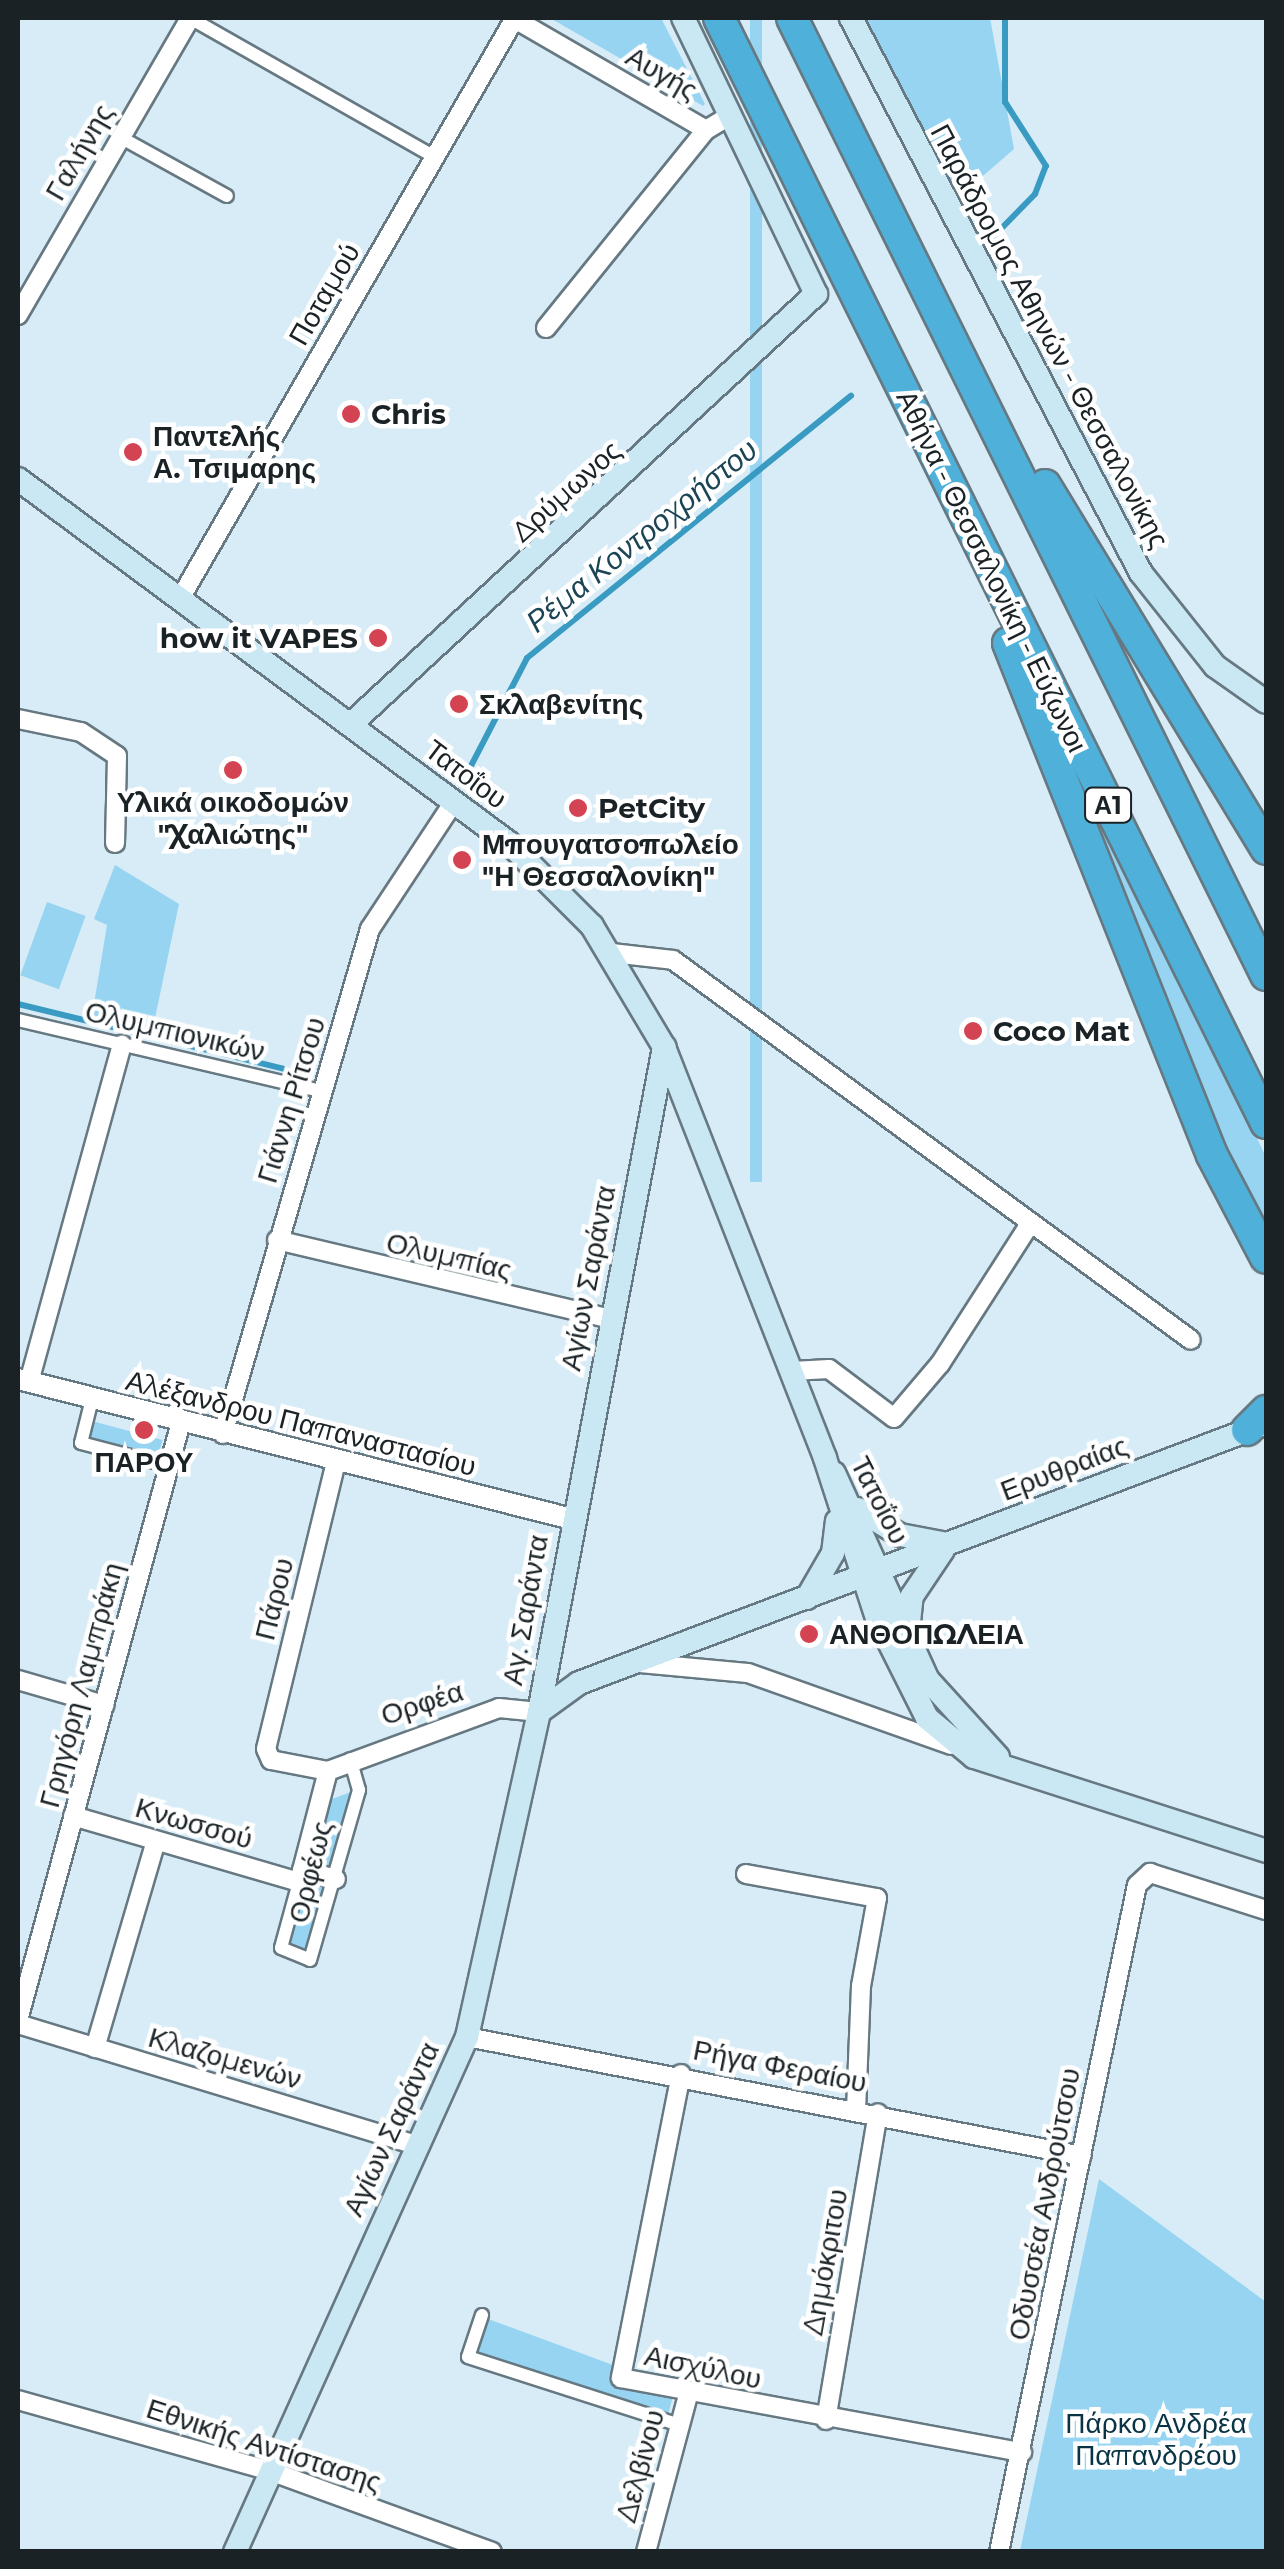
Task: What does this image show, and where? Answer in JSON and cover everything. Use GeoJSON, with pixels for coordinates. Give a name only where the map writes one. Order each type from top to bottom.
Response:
{"type":"FeatureCollection","features":[{"type":"Feature","properties":{"kind":"highway","name":"Αθήνα - Θεσσαλονίκη - Εύζωνοι"},"geometry":{"type":"LineString","coordinates":[[719,18],[1266,1123]]}},
{"type":"Feature","properties":{"kind":"highway","name":"Α1"},"geometry":{"type":"LineString","coordinates":[[792,18],[984,396],[1266,975]]}},
{"type":"Feature","properties":{"kind":"highway"},"geometry":{"type":"LineString","coordinates":[[984,396],[1114,587],[1266,850]]}},
{"type":"Feature","properties":{"kind":"highway"},"geometry":{"type":"LineString","coordinates":[[950,486],[1212,1155],[1266,1258]]}},
{"type":"Feature","properties":{"kind":"main road"},"geometry":{"type":"LineString","coordinates":[[683,18],[731,115]]}},
{"type":"Feature","properties":{"kind":"main road","name":"Παράδρομος Αθηνών - Θεσσαλονίκης"},"geometry":{"type":"LineString","coordinates":[[852,18],[1140,572],[1215,666],[1266,702]]}},
{"type":"Feature","properties":{"kind":"main road","name":"Δρύμωνος"},"geometry":{"type":"LineString","coordinates":[[350,725],[816,294],[731,115]]}},
{"type":"Feature","properties":{"kind":"main road","name":"Τατοΐου"},"geometry":{"type":"LineString","coordinates":[[18,479],[453,802],[554,882],[612,953],[664,1048],[872,1573]]}},
{"type":"Feature","properties":{"kind":"main road","name":"Αγίων Σαράντα"},"geometry":{"type":"LineString","coordinates":[[572,1519],[664,1048]]}},
{"type":"Feature","properties":{"kind":"main road","name":"Ερυθραίας"},"geometry":{"type":"LineString","coordinates":[[539,1712],[563,1691],[635,1662],[1262,1424]]}},
{"type":"Feature","properties":{"kind":"main road"},"geometry":{"type":"LineString","coordinates":[[806,1598],[833,1553],[846,1510],[900,1535],[951,1543],[912,1596],[908,1640]]}},
{"type":"Feature","properties":{"kind":"main road","name":"Αγ. Σαράντα"},"geometry":{"type":"LineString","coordinates":[[539,1712],[572,1519]]}},
{"type":"Feature","properties":{"kind":"main road"},"geometry":{"type":"LineString","coordinates":[[872,1573],[908,1686],[952,1745]]}},
{"type":"Feature","properties":{"kind":"main road","name":"Ερυθραίας"},"geometry":{"type":"LineString","coordinates":[[872,1573],[946,1710],[1018,1768]]}},
{"type":"Feature","properties":{"kind":"main road","name":"Αγίων Σαράντα"},"geometry":{"type":"LineString","coordinates":[[235,2552],[467,2037],[539,1712]]}},
{"type":"Feature","properties":{"kind":"main road","name":"Ερυθραίας"},"geometry":{"type":"LineString","coordinates":[[952,1745],[1266,1850]]}},
{"type":"Feature","properties":{"kind":"street","name":"Γαλήνης"},"geometry":{"type":"LineString","coordinates":[[18,315],[190,18]]}},
{"type":"Feature","properties":{"kind":"street"},"geometry":{"type":"LineString","coordinates":[[190,18],[435,157]]}},
{"type":"Feature","properties":{"kind":"street","name":"Ποταμού"},"geometry":{"type":"LineString","coordinates":[[181,598],[514,18]]}},
{"type":"Feature","properties":{"kind":"street","name":"Αυγής"},"geometry":{"type":"LineString","coordinates":[[514,18],[706,130],[731,115]]}},
{"type":"Feature","properties":{"kind":"street"},"geometry":{"type":"LineString","coordinates":[[546,328],[706,130]]}},
{"type":"Feature","properties":{"kind":"street"},"geometry":{"type":"LineString","coordinates":[[120,136],[226,196]]}},
{"type":"Feature","properties":{"kind":"street"},"geometry":{"type":"LineString","coordinates":[[18,719],[81,732],[117,756],[114,844]]}},
{"type":"Feature","properties":{"kind":"street","name":"Γιάννη Ρίτσου"},"geometry":{"type":"LineString","coordinates":[[223,1434],[277,1240],[376,915],[453,802]]}},
{"type":"Feature","properties":{"kind":"street"},"geometry":{"type":"LineString","coordinates":[[612,953],[653,950],[673,960],[1191,1340]]}},
{"type":"Feature","properties":{"kind":"street","name":"Ολυμπιονικών"},"geometry":{"type":"LineString","coordinates":[[18,1020],[321,1091]]}},
{"type":"Feature","properties":{"kind":"street"},"geometry":{"type":"LineString","coordinates":[[23,1380],[122,1045]]}},
{"type":"Feature","properties":{"kind":"street"},"geometry":{"type":"LineString","coordinates":[[792,1371],[829,1369],[894,1418],[1030,1224]]}},
{"type":"Feature","properties":{"kind":"street","name":"Ολυμπίας"},"geometry":{"type":"LineString","coordinates":[[277,1240],[611,1319]]}},
{"type":"Feature","properties":{"kind":"street","name":"Αλέξανδρου Παπαναστασίου"},"geometry":{"type":"LineString","coordinates":[[23,1380],[223,1434],[572,1519]]}},
{"type":"Feature","properties":{"kind":"street"},"geometry":{"type":"LineString","coordinates":[[92,1398],[81,1443],[169,1466]]}},
{"type":"Feature","properties":{"kind":"street","name":"Γρηγόρη Λαμπράκη"},"geometry":{"type":"LineString","coordinates":[[18,2022],[181,1422]]}},
{"type":"Feature","properties":{"kind":"street","name":"Πάρου"},"geometry":{"type":"LineString","coordinates":[[328,1771],[271,1760],[266,1750],[336,1462]]}},
{"type":"Feature","properties":{"kind":"street","name":"Ερυθραίας"},"geometry":{"type":"LineString","coordinates":[[635,1662],[748,1674],[952,1745]]}},
{"type":"Feature","properties":{"kind":"street"},"geometry":{"type":"LineString","coordinates":[[18,1680],[104,1705]]}},
{"type":"Feature","properties":{"kind":"street","name":"Ορφέα"},"geometry":{"type":"LineString","coordinates":[[328,1771],[350,1758],[499,1708],[539,1712]]}},
{"type":"Feature","properties":{"kind":"street","name":"Ορφέως"},"geometry":{"type":"LineString","coordinates":[[328,1771],[281,1948],[310,1960],[359,1790],[350,1758]]}},
{"type":"Feature","properties":{"kind":"street","name":"Κνωσσού"},"geometry":{"type":"LineString","coordinates":[[73,1816],[300,1876],[336,1879]]}},
{"type":"Feature","properties":{"kind":"street"},"geometry":{"type":"LineString","coordinates":[[95,2048],[156,1841]]}},
{"type":"Feature","properties":{"kind":"street"},"geometry":{"type":"LineString","coordinates":[[746,1874],[877,1898],[861,1986],[856,2110]]}},
{"type":"Feature","properties":{"kind":"street","name":"Οδυσσέα Ανδρούτσου"},"geometry":{"type":"LineString","coordinates":[[999,2552],[1137,1885],[1150,1874],[1266,1910]]}},
{"type":"Feature","properties":{"kind":"street","name":"Κλαζομενών"},"geometry":{"type":"LineString","coordinates":[[18,2022],[416,2146]]}},
{"type":"Feature","properties":{"kind":"street","name":"Ρήγα Φεραίου"},"geometry":{"type":"LineString","coordinates":[[467,2037],[681,2074],[1082,2156]]}},
{"type":"Feature","properties":{"kind":"street","name":"Αισχύλου"},"geometry":{"type":"LineString","coordinates":[[681,2074],[618,2371],[688,2395],[1022,2452]]}},
{"type":"Feature","properties":{"kind":"street","name":"Δημόκριτου"},"geometry":{"type":"LineString","coordinates":[[826,2420],[878,2113]]}},
{"type":"Feature","properties":{"kind":"street"},"geometry":{"type":"LineString","coordinates":[[482,2314],[468,2357],[680,2425]]}},
{"type":"Feature","properties":{"kind":"street","name":"Δελβίνου"},"geometry":{"type":"LineString","coordinates":[[646,2552],[688,2395]]}},
{"type":"Feature","properties":{"kind":"street","name":"Εθνικής Αντίστασης"},"geometry":{"type":"LineString","coordinates":[[18,2400],[270,2471],[492,2552]]}},
{"type":"Feature","properties":{"kind":"green space"},"geometry":{"type":"Polygon","coordinates":[[[550,18],[661,18],[705,104],[703,106],[550,18]]]}},
{"type":"Feature","properties":{"kind":"green space"},"geometry":{"type":"Polygon","coordinates":[[[750,18],[762,18],[762,1182],[750,1182],[750,18]]]}},
{"type":"Feature","properties":{"kind":"green space"},"geometry":{"type":"Polygon","coordinates":[[[861,18],[990,18],[1014,149],[954,201],[861,18]]]}},
{"type":"Feature","properties":{"kind":"green space"},"geometry":{"type":"Polygon","coordinates":[[[1072,755],[1266,1157],[1266,1232],[1231,1162],[1072,755]]]}},
{"type":"Feature","properties":{"kind":"green space"},"geometry":{"type":"Polygon","coordinates":[[[115,865],[179,904],[152,1032],[92,1016],[107,925],[94,919],[115,865]]]}},
{"type":"Feature","properties":{"kind":"green space"},"geometry":{"type":"Polygon","coordinates":[[[47,902],[86,916],[59,989],[20,975],[47,902]]]}},
{"type":"Feature","properties":{"kind":"green space"},"geometry":{"type":"Polygon","coordinates":[[[92,1421],[163,1440],[158,1456],[88,1437],[92,1421]]]}},
{"type":"Feature","properties":{"kind":"green space"},"geometry":{"type":"Polygon","coordinates":[[[351,1792],[332,1869],[314,1865],[329,1800],[351,1792]]]}},
{"type":"Feature","properties":{"kind":"green space"},"geometry":{"type":"Polygon","coordinates":[[[306,1882],[327,1884],[307,1950],[289,1942],[306,1882]]]}},
{"type":"Feature","properties":{"kind":"green space","name":"Πάρκο Ανδρέα Παπανδρέου"},"geometry":{"type":"Polygon","coordinates":[[[1099,2179],[1266,2302],[1266,2551],[1020,2551],[1099,2179]]]}},
{"type":"Feature","properties":{"kind":"green space"},"geometry":{"type":"Polygon","coordinates":[[[488,2319],[613,2365],[611,2380],[673,2396],[668,2415],[476,2355],[488,2319]]]}},
{"type":"Feature","properties":{"kind":"waterway","name":"Ρέμα Κοντροχρήστου"},"geometry":{"type":"LineString","coordinates":[[991,239],[1035,194],[1046,166],[1005,102],[1005,18]]}},
{"type":"Feature","properties":{"kind":"waterway","name":"Ρέμα Κοντροχρήστου"},"geometry":{"type":"LineString","coordinates":[[461,785],[527,658],[851,396]]}},
{"type":"Feature","properties":{"kind":"waterway"},"geometry":{"type":"LineString","coordinates":[[18,1004],[306,1074]]}},
{"type":"Feature","properties":{"kind":"place","name":"Chris"},"geometry":{"type":"Point","coordinates":[351,414]}},
{"type":"Feature","properties":{"kind":"place","name":"Παντελής Α. Τσιμαρης"},"geometry":{"type":"Point","coordinates":[133,452]}},
{"type":"Feature","properties":{"kind":"place","name":"how it VAPES"},"geometry":{"type":"Point","coordinates":[378,638]}},
{"type":"Feature","properties":{"kind":"place","name":"Σκλαβενίτης"},"geometry":{"type":"Point","coordinates":[459,704]}},
{"type":"Feature","properties":{"kind":"place","name":"Υλικά οικοδομών \"Χαλιώτης\""},"geometry":{"type":"Point","coordinates":[233,770]}},
{"type":"Feature","properties":{"kind":"place","name":"PetCity"},"geometry":{"type":"Point","coordinates":[578,808]}},
{"type":"Feature","properties":{"kind":"place","name":"Μπουγατσοπωλείο \"Η Θεσσαλονίκη\""},"geometry":{"type":"Point","coordinates":[462,860]}},
{"type":"Feature","properties":{"kind":"place","name":"Coco Mat"},"geometry":{"type":"Point","coordinates":[973,1031]}},
{"type":"Feature","properties":{"kind":"place","name":"ΠΑΡΟΥ"},"geometry":{"type":"Point","coordinates":[144,1430]}},
{"type":"Feature","properties":{"kind":"place","name":"ΑΝΘΟΠΩΛΕΙΑ"},"geometry":{"type":"Point","coordinates":[809,1634]}}]}
